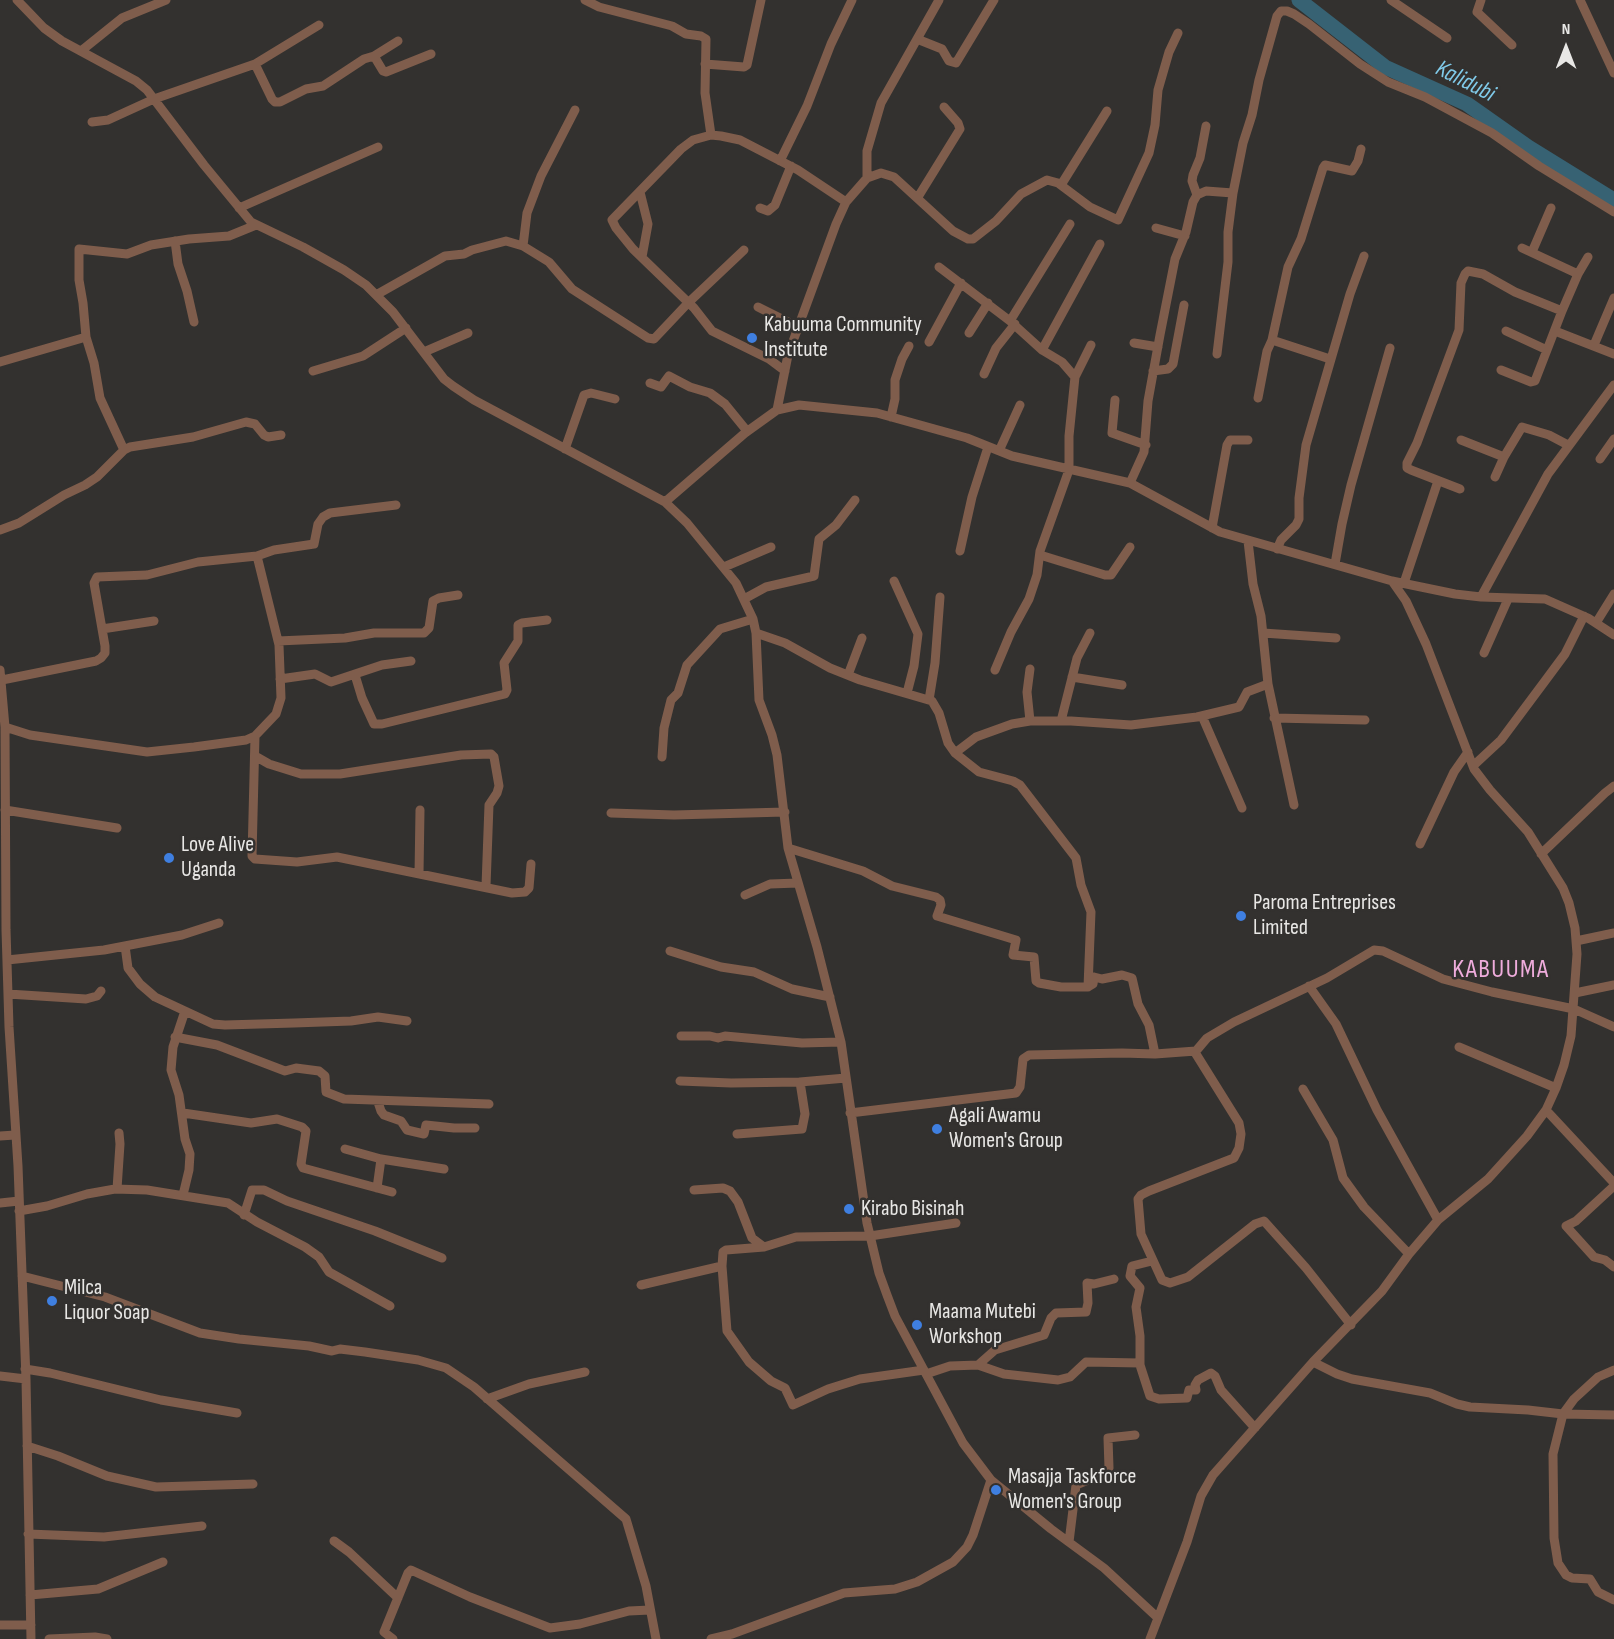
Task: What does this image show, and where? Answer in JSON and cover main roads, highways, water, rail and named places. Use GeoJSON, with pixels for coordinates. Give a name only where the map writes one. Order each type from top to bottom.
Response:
{"type":"FeatureCollection","features":[{"type":"Feature","properties":{"kind":"waterway","name":"Kalidubi"},"geometry":{"type":"LineString","coordinates":[[1299,0],[1385,67],[1467,104],[1528,147],[1614,200]]}},
{"type":"Feature","properties":{"kind":"place","name":"Kabuuma Community Institute"},"geometry":{"type":"Point","coordinates":[752,338]}},
{"type":"Feature","properties":{"kind":"place","name":"Love Alive Uganda"},"geometry":{"type":"Point","coordinates":[169,858]}},
{"type":"Feature","properties":{"kind":"place","name":"Paroma Entreprises Limited"},"geometry":{"type":"Point","coordinates":[1241,916]}},
{"type":"Feature","properties":{"kind":"place","name":"Agali Awamu Women's Group"},"geometry":{"type":"Point","coordinates":[937,1129]}},
{"type":"Feature","properties":{"kind":"place","name":"Kirabo Bisinah"},"geometry":{"type":"Point","coordinates":[849,1209]}},
{"type":"Feature","properties":{"kind":"place","name":"Milca Liquor Soap"},"geometry":{"type":"Point","coordinates":[52,1301]}},
{"type":"Feature","properties":{"kind":"place","name":"Maama Mutebi Workshop"},"geometry":{"type":"Point","coordinates":[917,1325]}},
{"type":"Feature","properties":{"kind":"place","name":"Masajja Taskforce Women's Group"},"geometry":{"type":"Point","coordinates":[996,1490]}},
{"type":"Feature","properties":{"kind":"district","name":"KABUUMA"},"geometry":{"type":"Point","coordinates":[1501,970]}}]}
